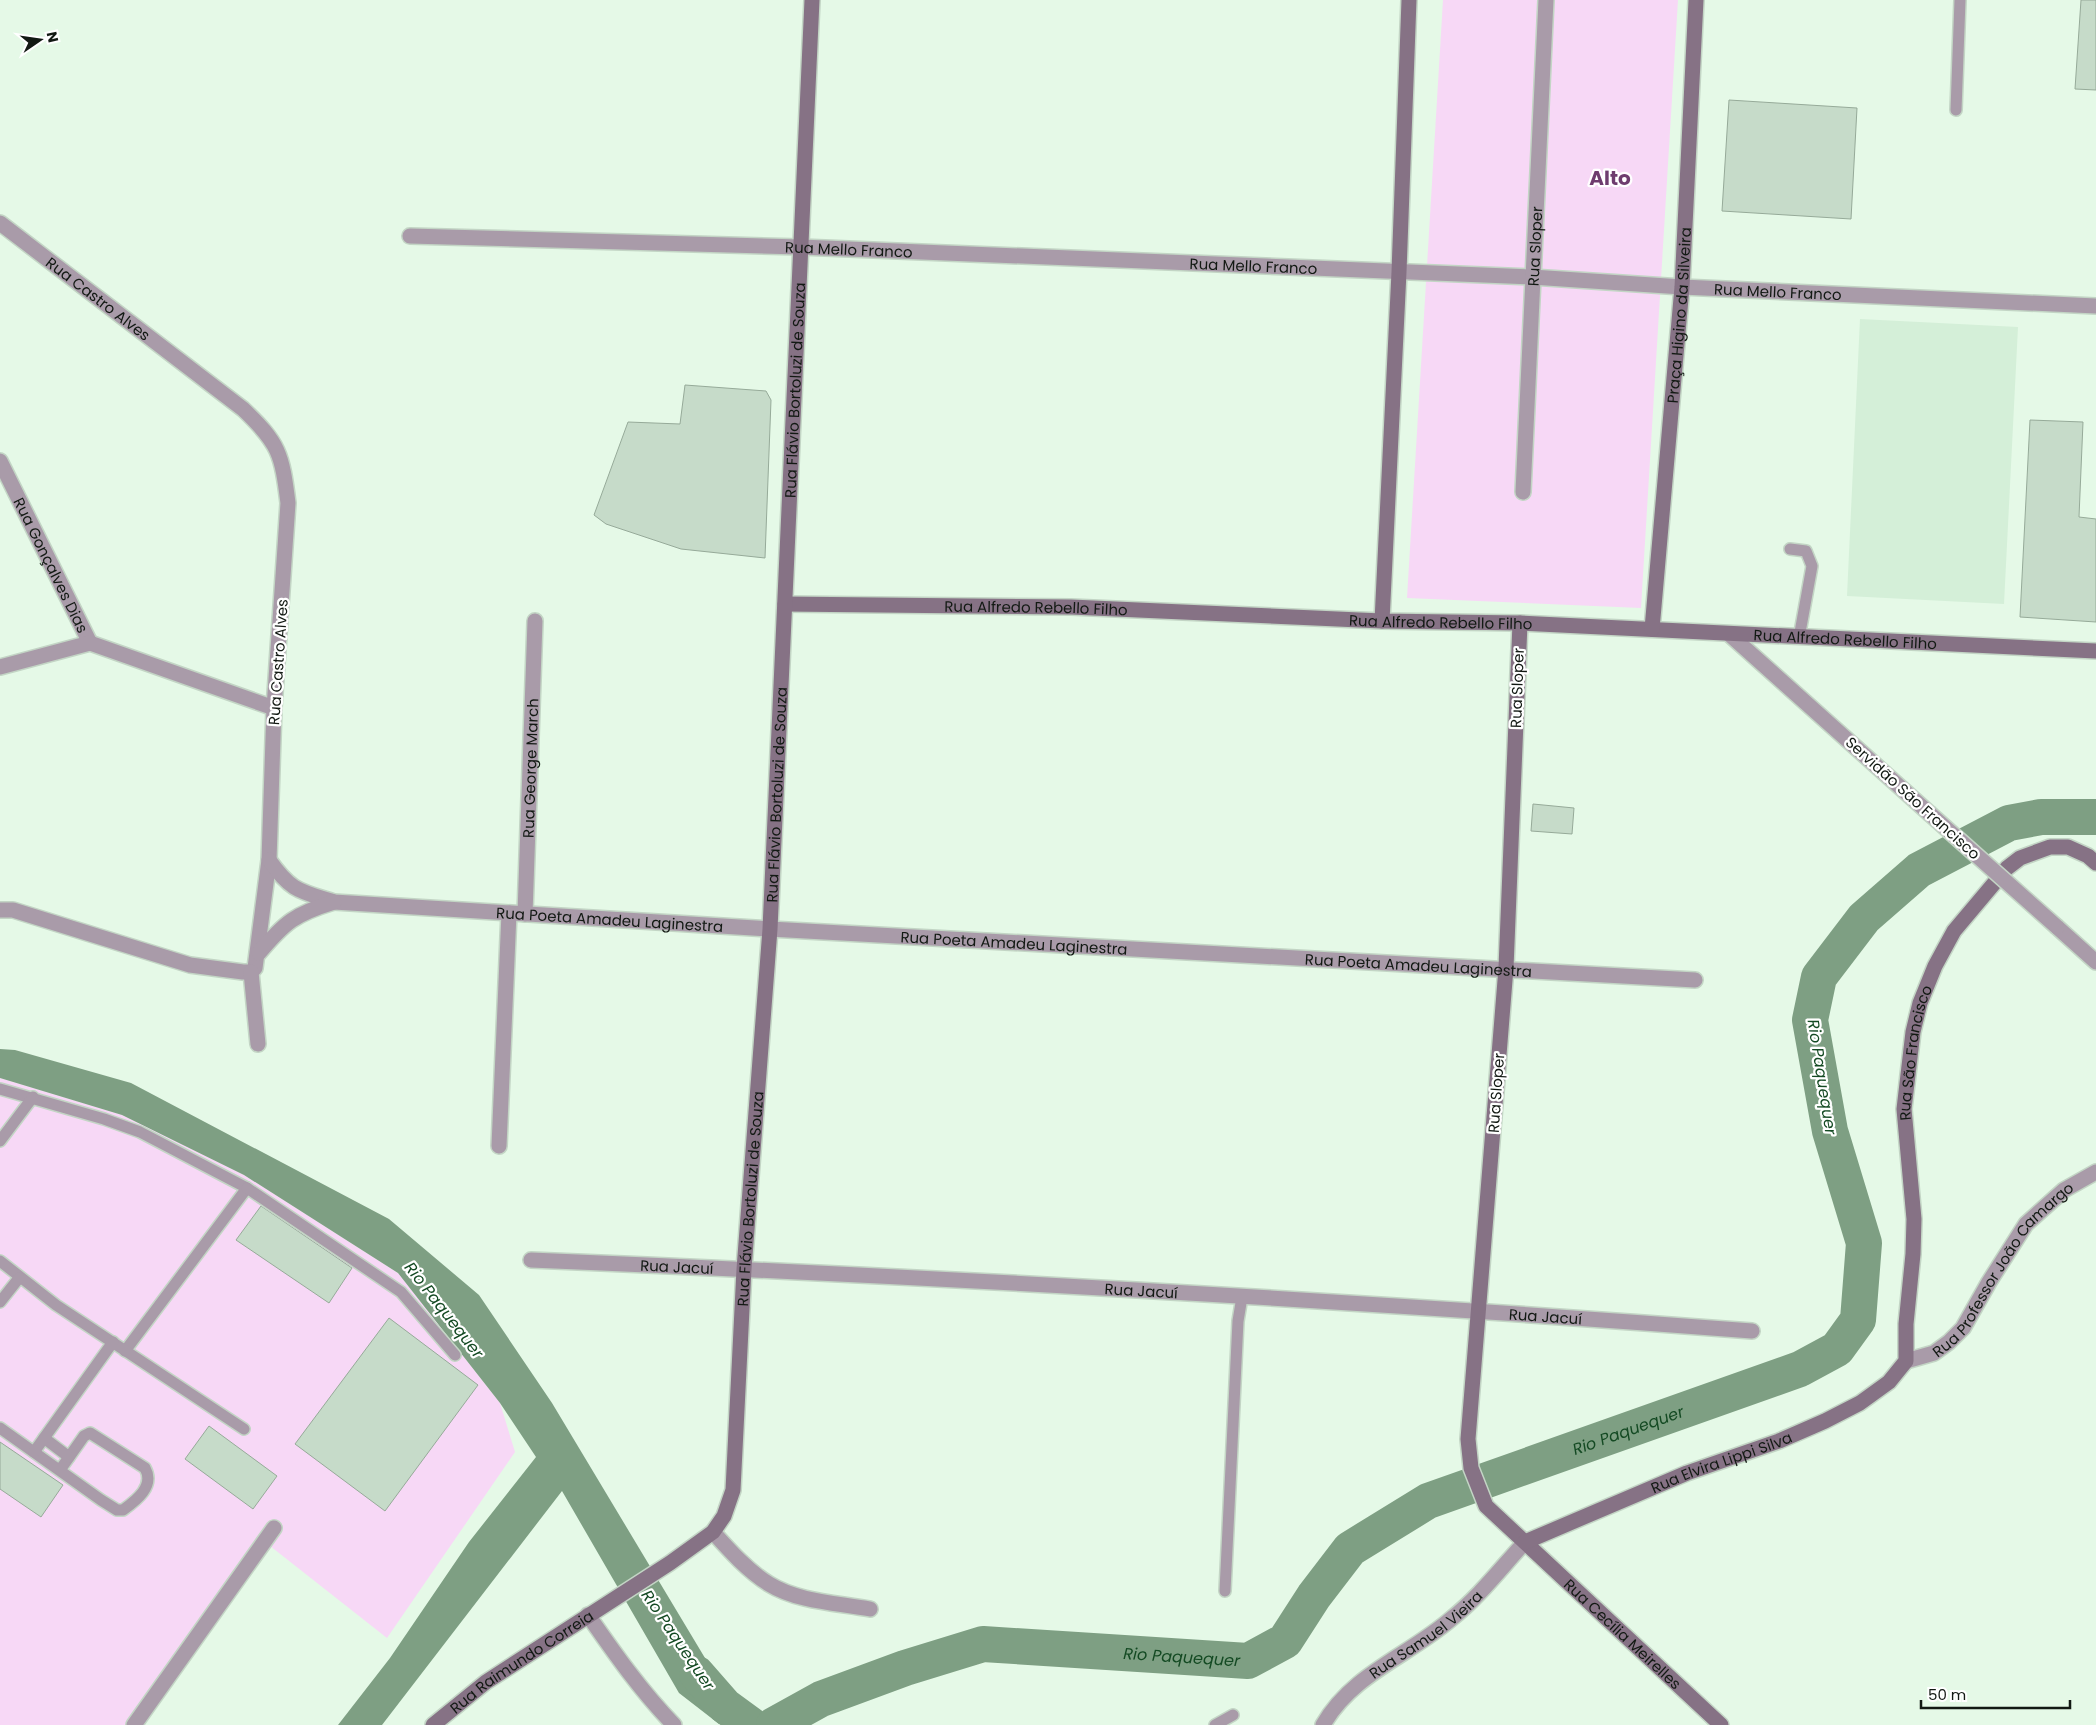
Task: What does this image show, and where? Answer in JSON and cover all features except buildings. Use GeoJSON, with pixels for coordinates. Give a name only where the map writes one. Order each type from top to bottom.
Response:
{"type":"FeatureCollection","features":[{"type":"Feature","properties":{"kind":"street","name":"Rua Flávio Bortoluzi de Souza"},"geometry":{"type":"LineString","coordinates":[[670,1563],[714,1532],[724,1516],[734,1490],[744,1269],[770,929],[812,0]]}},
{"type":"Feature","properties":{"kind":"street"},"geometry":{"type":"LineString","coordinates":[[1382,621],[1399,272],[1409,0]]}},
{"type":"Feature","properties":{"kind":"street","name":"Rua Sloper"},"geometry":{"type":"LineString","coordinates":[[1522,492],[1546,0]]}},
{"type":"Feature","properties":{"kind":"street","name":"Praça Higino da Silveira"},"geometry":{"type":"LineString","coordinates":[[1652,630],[1682,287],[1696,0]]}},
{"type":"Feature","properties":{"kind":"street","name":"Rua Castro Alves"},"geometry":{"type":"LineString","coordinates":[[2,227],[243,410],[267,432],[277,448],[284,473],[288,503],[274,708],[268,860],[258,953],[255,968],[251,972]]}},
{"type":"Feature","properties":{"kind":"street","name":"Rua Mello Franco"},"geometry":{"type":"LineString","coordinates":[[410,236],[801,247],[1532,277],[1682,287],[2096,306]]}},
{"type":"Feature","properties":{"kind":"street","name":"Rua Gonçalves Dias"},"geometry":{"type":"LineString","coordinates":[[0,461],[90,644]]}},
{"type":"Feature","properties":{"kind":"street","name":"Rua Alfredo Rebello Filho"},"geometry":{"type":"LineString","coordinates":[[785,604],[1071,607],[1382,621],[1520,623],[1799,638],[2096,650]]}},
{"type":"Feature","properties":{"kind":"street","name":"Rua George March"},"geometry":{"type":"LineString","coordinates":[[525,914],[535,621]]}},
{"type":"Feature","properties":{"kind":"street","name":"Rua Sloper"},"geometry":{"type":"LineString","coordinates":[[1520,623],[1506,968],[1480,1310],[1468,1439],[1471,1468],[1486,1506],[1525,1542]]}},
{"type":"Feature","properties":{"kind":"street","name":"Servidão São Francisco"},"geometry":{"type":"LineString","coordinates":[[1729,634],[2096,962]]}},
{"type":"Feature","properties":{"kind":"street","name":"Rua Gonçalves Dias"},"geometry":{"type":"LineString","coordinates":[[0,667],[90,644],[274,708]]}},
{"type":"Feature","properties":{"kind":"street","name":"Rua São Francisco"},"geometry":{"type":"LineString","coordinates":[[1906,1361],[1906,1324],[1914,1254],[1914,1219],[1904,1109],[1913,1032],[1920,1003],[1935,966],[1954,930],[2007,868],[2020,858],[2050,846],[2068,847],[2096,863]]}},
{"type":"Feature","properties":{"kind":"street","name":"Rua Poeta Amadeu Laginestra"},"geometry":{"type":"LineString","coordinates":[[268,860],[286,884],[301,893],[334,902],[770,929],[1506,968],[1695,980]]}},
{"type":"Feature","properties":{"kind":"street","name":"Rua Poeta Amadeu Laginestra"},"geometry":{"type":"LineString","coordinates":[[258,953],[280,929],[298,915],[334,902]]}},
{"type":"Feature","properties":{"kind":"street"},"geometry":{"type":"LineString","coordinates":[[0,910],[13,910],[190,965],[251,972],[258,1044]]}},
{"type":"Feature","properties":{"kind":"street"},"geometry":{"type":"LineString","coordinates":[[499,1146],[509,913]]}},
{"type":"Feature","properties":{"kind":"street","name":"Rua Professor João Camargo"},"geometry":{"type":"LineString","coordinates":[[1906,1361],[1934,1353],[1956,1335],[1976,1308],[1989,1282],[2026,1224],[2064,1190],[2096,1172]]}},
{"type":"Feature","properties":{"kind":"street","name":"Rua Jacuí"},"geometry":{"type":"LineString","coordinates":[[531,1260],[744,1269],[1480,1310],[1752,1331]]}},
{"type":"Feature","properties":{"kind":"street","name":"Rua Elvira Lippi Silva"},"geometry":{"type":"LineString","coordinates":[[1525,1542],[1687,1473],[1779,1441],[1825,1421],[1860,1403],[1889,1382],[1906,1361]]}},
{"type":"Feature","properties":{"kind":"street"},"geometry":{"type":"LineString","coordinates":[[134,1725],[274,1528]]}},
{"type":"Feature","properties":{"kind":"street"},"geometry":{"type":"LineString","coordinates":[[714,1532],[733,1554],[770,1585],[818,1600],[870,1609]]}},
{"type":"Feature","properties":{"kind":"street","name":"Rua Samuel Vieira"},"geometry":{"type":"LineString","coordinates":[[1323,1725],[1348,1693],[1362,1679],[1420,1642],[1473,1600],[1525,1542]]}},
{"type":"Feature","properties":{"kind":"street","name":"Rua Cecília Meirelles"},"geometry":{"type":"LineString","coordinates":[[1525,1542],[1722,1725]]}},
{"type":"Feature","properties":{"kind":"street","name":"Rua Raimundo Correia"},"geometry":{"type":"LineString","coordinates":[[433,1725],[486,1682],[588,1614],[670,1563]]}},
{"type":"Feature","properties":{"kind":"street"},"geometry":{"type":"LineString","coordinates":[[588,1614],[637,1685],[674,1725]]}},
{"type":"Feature","properties":{"kind":"lane"},"geometry":{"type":"LineString","coordinates":[[1956,110],[1960,0]]}},
{"type":"Feature","properties":{"kind":"lane"},"geometry":{"type":"LineString","coordinates":[[1790,549],[1806,551],[1812,566],[1799,638]]}},
{"type":"Feature","properties":{"kind":"lane"},"geometry":{"type":"LineString","coordinates":[[0,1089],[33,1097],[140,1132],[247,1188],[401,1292],[454,1355]]}},
{"type":"Feature","properties":{"kind":"lane"},"geometry":{"type":"LineString","coordinates":[[0,1141],[33,1097]]}},
{"type":"Feature","properties":{"kind":"lane"},"geometry":{"type":"LineString","coordinates":[[125,1351],[247,1188]]}},
{"type":"Feature","properties":{"kind":"lane"},"geometry":{"type":"LineString","coordinates":[[0,1261],[19,1278],[125,1351],[244,1429]]}},
{"type":"Feature","properties":{"kind":"lane"},"geometry":{"type":"LineString","coordinates":[[0,1302],[19,1278]]}},
{"type":"Feature","properties":{"kind":"lane"},"geometry":{"type":"LineString","coordinates":[[1225,1590],[1238,1321],[1242,1297]]}},
{"type":"Feature","properties":{"kind":"lane"},"geometry":{"type":"LineString","coordinates":[[34,1452],[113,1342]]}},
{"type":"Feature","properties":{"kind":"lane"},"geometry":{"type":"LineString","coordinates":[[0,1428],[117,1510],[122,1510],[134,1502],[149,1482],[145,1468],[90,1433],[84,1436],[60,1470]]}},
{"type":"Feature","properties":{"kind":"lane"},"geometry":{"type":"LineString","coordinates":[[44,1438],[69,1457]]}},
{"type":"Feature","properties":{"kind":"lane"},"geometry":{"type":"LineString","coordinates":[[1215,1725],[1233,1715]]}},
{"type":"Feature","properties":{"kind":"shaded area"},"geometry":{"type":"Polygon","coordinates":[[[1443,0],[1678,0],[1641,608],[1407,598],[1443,0]]]}},
{"type":"Feature","properties":{"kind":"shaded area"},"geometry":{"type":"Polygon","coordinates":[[[1860,319],[2018,327],[2004,604],[1847,596],[1860,319]]]}},
{"type":"Feature","properties":{"kind":"shaded area"},"geometry":{"type":"Polygon","coordinates":[[[0,1078],[122,1115],[244,1175],[398,1273],[500,1403],[515,1452],[387,1638],[265,1542],[134,1725],[0,1725],[0,1078]]]}},
{"type":"Feature","properties":{"kind":"water"},"geometry":{"type":"Polygon","coordinates":[[[0,1049],[15,1050],[131,1083],[389,1219],[479,1295],[552,1403],[708,1663],[741,1698],[719,1724],[679,1693],[562,1491],[382,1725],[338,1725],[390,1658],[469,1542],[536,1457],[500,1403],[398,1273],[244,1175],[122,1115],[0,1078],[0,1049]]]}},
{"type":"Feature","properties":{"kind":"waterway","name":"Rio Paquequer"},"geometry":{"type":"LineString","coordinates":[[774,1725],[821,1699],[905,1668],[983,1644],[1248,1661],[1285,1641],[1314,1596],[1350,1549],[1428,1501],[1800,1369],[1837,1349],[1858,1320],[1864,1243],[1830,1131],[1810,1020],[1819,977],[1864,918],[1919,870],[2009,823],[2041,817],[2096,817]]}},
{"type":"Feature","properties":{"kind":"waterway","name":"Rio Paquequer"},"geometry":{"type":"LineString","coordinates":[[697,1674],[725,1706],[751,1725]]}},
{"type":"Feature","properties":{"kind":"district","name":"Alto"},"geometry":{"type":"Point","coordinates":[1610,178]}}]}
